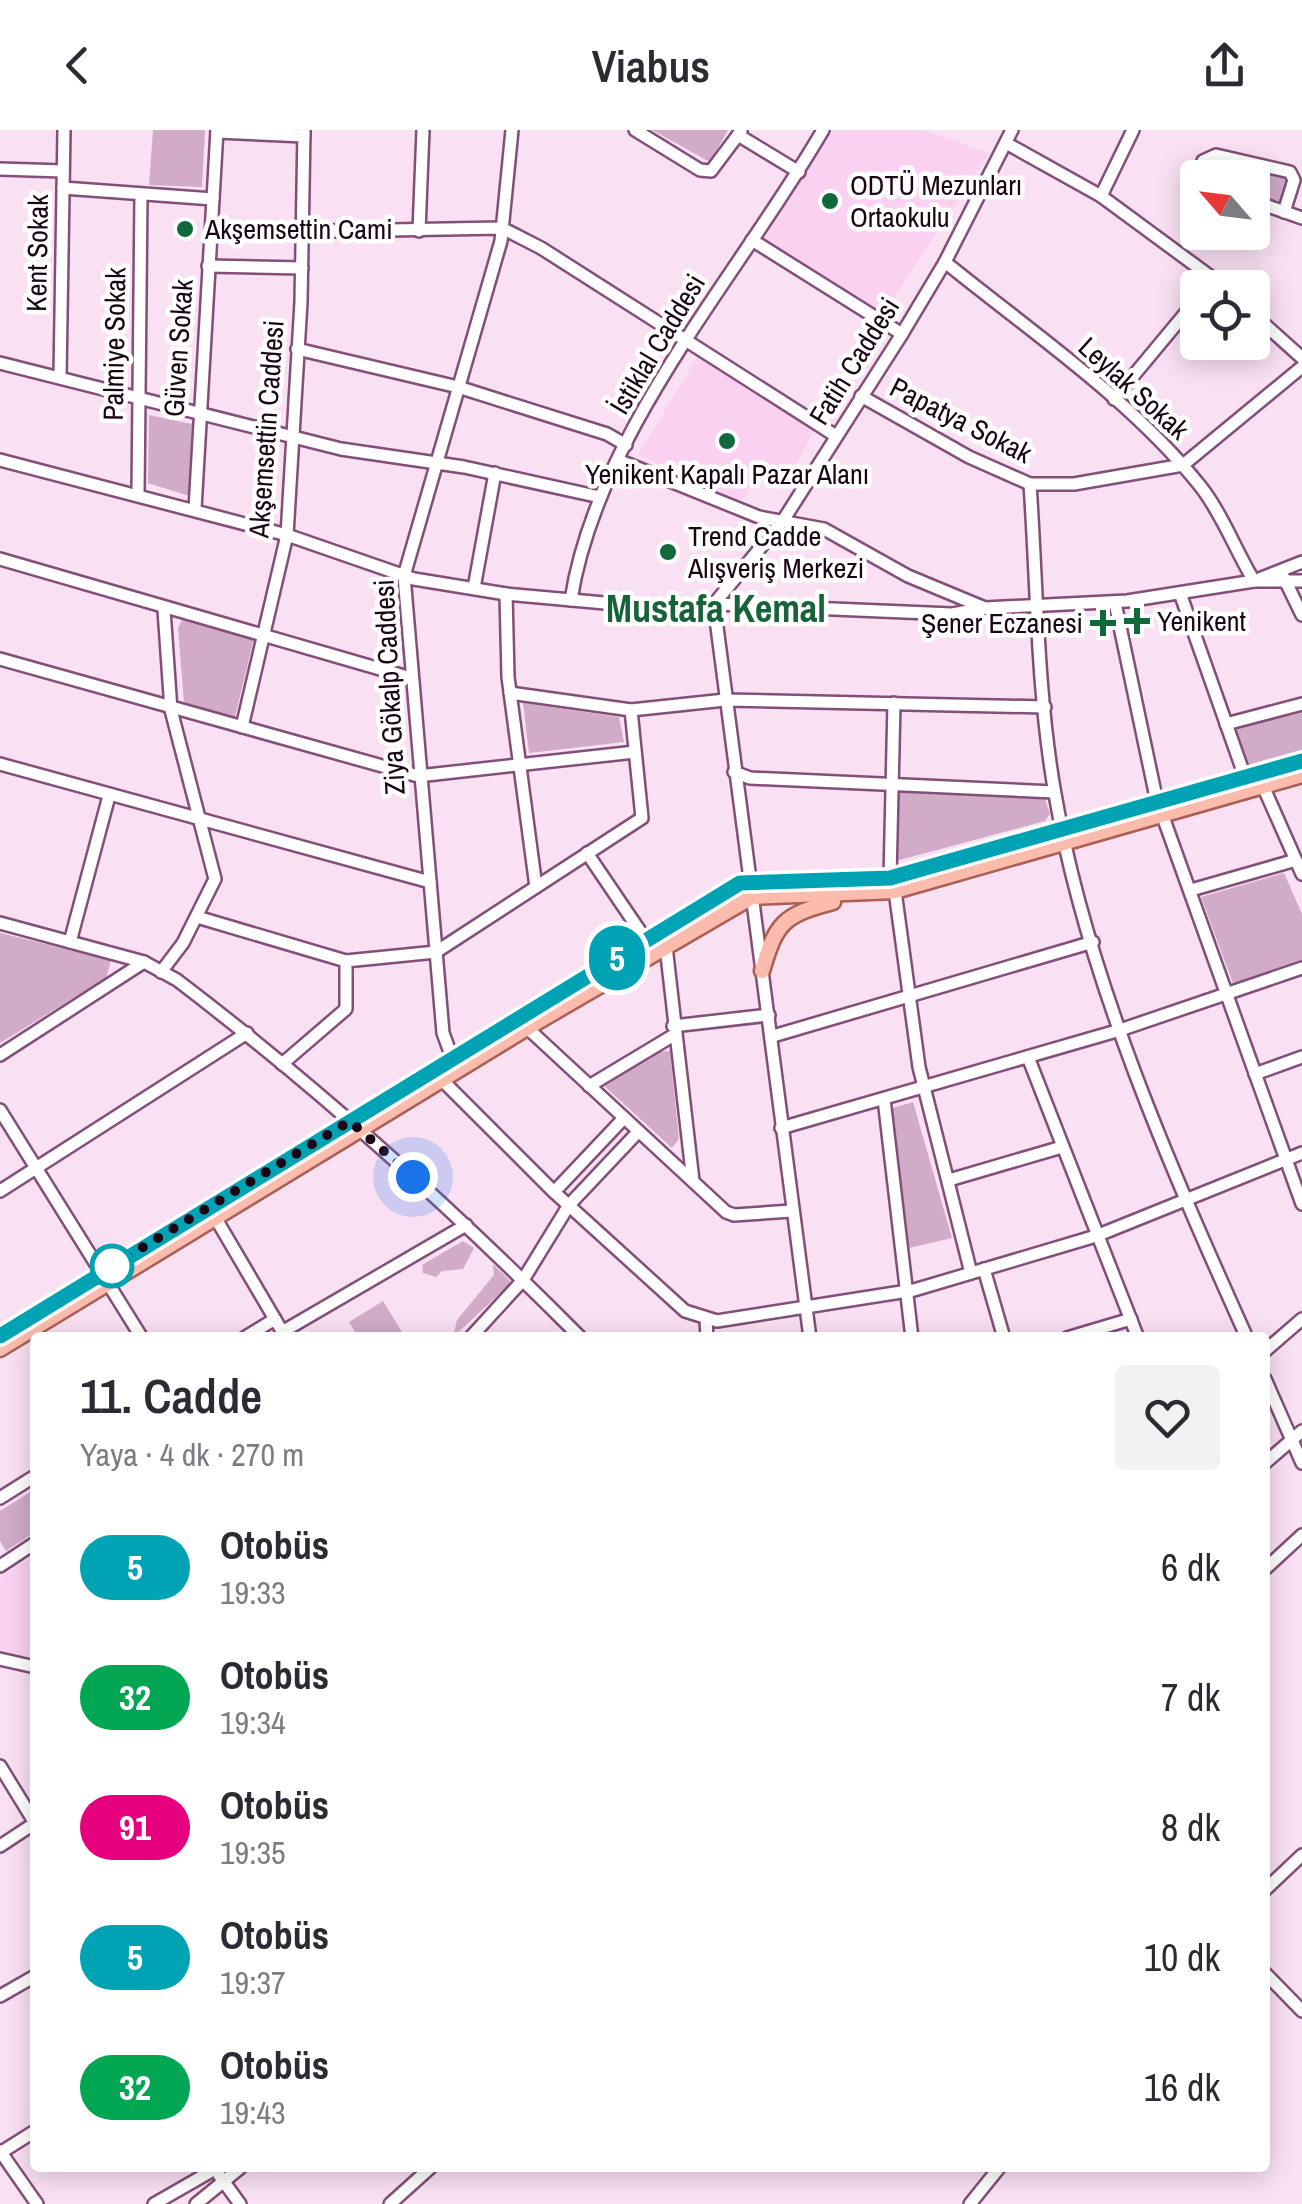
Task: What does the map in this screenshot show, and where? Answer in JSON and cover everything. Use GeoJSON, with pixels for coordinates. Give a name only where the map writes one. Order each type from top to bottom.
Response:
{"type":"FeatureCollection","features":[{"type":"Feature","properties":{"kind":"main road"},"geometry":{"type":"LineString","coordinates":[[1160,808],[1302,761]]}},
{"type":"Feature","properties":{"kind":"main road"},"geometry":{"type":"LineString","coordinates":[[762,972],[776,928],[787,918],[1160,808],[1302,775]]}},
{"type":"Feature","properties":{"kind":"main road"},"geometry":{"type":"LineString","coordinates":[[0,1349],[105,1278],[523,1023],[646,940],[750,880],[892,884]]}},
{"type":"Feature","properties":{"kind":"main road"},"geometry":{"type":"LineString","coordinates":[[523,1023],[752,897],[857,896]]}},
{"type":"Feature","properties":{"kind":"main road"},"geometry":{"type":"LineString","coordinates":[[0,1336],[105,1278]]}},
{"type":"Feature","properties":{"kind":"street","name":"Kent Sokak"},"geometry":{"type":"LineString","coordinates":[[60,377],[64,130]]}},
{"type":"Feature","properties":{"kind":"street"},"geometry":{"type":"LineString","coordinates":[[419,231],[423,130]]}},
{"type":"Feature","properties":{"kind":"street","name":"Ziya Gökalp Caddesi"},"geometry":{"type":"LineString","coordinates":[[455,1065],[443,1034],[418,776],[404,576],[502,228],[512,130]]}},
{"type":"Feature","properties":{"kind":"street"},"geometry":{"type":"LineString","coordinates":[[635,130],[700,170],[711,171],[740,132],[798,172]]}},
{"type":"Feature","properties":{"kind":"street","name":"İstiklal Caddesi"},"geometry":{"type":"LineString","coordinates":[[570,600],[600,496],[626,445],[823,130]]}},
{"type":"Feature","properties":{"kind":"street"},"geometry":{"type":"LineString","coordinates":[[1101,196],[1132,130]]}},
{"type":"Feature","properties":{"kind":"street"},"geometry":{"type":"LineString","coordinates":[[217,131],[304,133]]}},
{"type":"Feature","properties":{"kind":"street","name":"Güven Sokak"},"geometry":{"type":"LineString","coordinates":[[195,509],[217,131]]}},
{"type":"Feature","properties":{"kind":"street","name":"Akşemsettin Caddesi"},"geometry":{"type":"LineString","coordinates":[[242,727],[286,534],[302,268],[304,133]]}},
{"type":"Feature","properties":{"kind":"street"},"geometry":{"type":"LineString","coordinates":[[1009,136],[1101,196],[1195,270]]}},
{"type":"Feature","properties":{"kind":"street","name":"Fatih Caddesi"},"geometry":{"type":"LineString","coordinates":[[714,604],[784,519],[902,334],[945,262],[1009,136]]}},
{"type":"Feature","properties":{"kind":"street"},"geometry":{"type":"LineString","coordinates":[[1205,160],[1216,155],[1238,160]]}},
{"type":"Feature","properties":{"kind":"street"},"geometry":{"type":"LineString","coordinates":[[1270,167],[1290,172],[1294,180],[1284,212]]}},
{"type":"Feature","properties":{"kind":"street"},"geometry":{"type":"LineString","coordinates":[[0,169],[63,171]]}},
{"type":"Feature","properties":{"kind":"street"},"geometry":{"type":"LineString","coordinates":[[63,188],[213,199]]}},
{"type":"Feature","properties":{"kind":"street","name":"Palmiye Sokak"},"geometry":{"type":"LineString","coordinates":[[138,495],[141,194]]}},
{"type":"Feature","properties":{"kind":"street"},"geometry":{"type":"LineString","coordinates":[[1270,208],[1302,218]]}},
{"type":"Feature","properties":{"kind":"street"},"geometry":{"type":"LineString","coordinates":[[302,227],[419,231],[502,228],[836,436]]}},
{"type":"Feature","properties":{"kind":"street"},"geometry":{"type":"LineString","coordinates":[[752,240],[902,334]]}},
{"type":"Feature","properties":{"kind":"street","name":"Leylak Sokak"},"geometry":{"type":"LineString","coordinates":[[945,262],[1114,399],[1183,465],[1204,492],[1254,581]]}},
{"type":"Feature","properties":{"kind":"street"},"geometry":{"type":"LineString","coordinates":[[208,266],[302,268]]}},
{"type":"Feature","properties":{"kind":"street"},"geometry":{"type":"LineString","coordinates":[[1114,399],[1180,320]]}},
{"type":"Feature","properties":{"kind":"street"},"geometry":{"type":"LineString","coordinates":[[1270,329],[1302,358]]}},
{"type":"Feature","properties":{"kind":"street"},"geometry":{"type":"LineString","coordinates":[[298,349],[458,387],[607,434],[626,445]]}},
{"type":"Feature","properties":{"kind":"street"},"geometry":{"type":"LineString","coordinates":[[0,362],[291,438],[495,473],[600,496]]}},
{"type":"Feature","properties":{"kind":"street","name":"Papatya Sokak"},"geometry":{"type":"LineString","coordinates":[[861,396],[969,457],[1030,484],[1074,484],[1183,465],[1302,367]]}},
{"type":"Feature","properties":{"kind":"street"},"geometry":{"type":"LineString","coordinates":[[0,460],[286,534],[404,576],[506,594],[570,600],[682,610],[714,604],[952,614],[985,608],[1115,603],[1284,578],[1302,581]]}},
{"type":"Feature","properties":{"kind":"street"},"geometry":{"type":"LineString","coordinates":[[618,460],[759,518],[784,519],[824,529],[908,576],[985,608]]}},
{"type":"Feature","properties":{"kind":"street"},"geometry":{"type":"LineString","coordinates":[[474,588],[495,473]]}},
{"type":"Feature","properties":{"kind":"street"},"geometry":{"type":"LineString","coordinates":[[1030,484],[1045,707],[1054,792],[1064,835],[1120,1030],[1186,1202],[1244,1332]]}},
{"type":"Feature","properties":{"kind":"street"},"geometry":{"type":"LineString","coordinates":[[0,559],[164,610],[264,634],[410,678]]}},
{"type":"Feature","properties":{"kind":"street"},"geometry":{"type":"LineString","coordinates":[[1254,581],[1302,562]]}},
{"type":"Feature","properties":{"kind":"street"},"geometry":{"type":"LineString","coordinates":[[1284,578],[1302,615]]}},
{"type":"Feature","properties":{"kind":"street"},"geometry":{"type":"LineString","coordinates":[[1180,593],[1245,777]]}},
{"type":"Feature","properties":{"kind":"street"},"geometry":{"type":"LineString","coordinates":[[506,594],[510,694],[536,886]]}},
{"type":"Feature","properties":{"kind":"street"},"geometry":{"type":"LineString","coordinates":[[1115,603],[1160,808],[1302,1204]]}},
{"type":"Feature","properties":{"kind":"street"},"geometry":{"type":"LineString","coordinates":[[714,604],[734,772],[774,1036],[781,1128],[809,1332]]}},
{"type":"Feature","properties":{"kind":"street"},"geometry":{"type":"LineString","coordinates":[[162,972],[197,917],[215,879],[172,710],[164,610]]}},
{"type":"Feature","properties":{"kind":"street"},"geometry":{"type":"LineString","coordinates":[[0,659],[418,776],[519,768],[635,752]]}},
{"type":"Feature","properties":{"kind":"street"},"geometry":{"type":"LineString","coordinates":[[510,694],[631,710],[725,700],[1045,707]]}},
{"type":"Feature","properties":{"kind":"street"},"geometry":{"type":"LineString","coordinates":[[894,703],[890,784],[892,884],[924,1088],[948,1180],[1002,1332]]}},
{"type":"Feature","properties":{"kind":"street"},"geometry":{"type":"LineString","coordinates":[[1226,724],[1302,704]]}},
{"type":"Feature","properties":{"kind":"street"},"geometry":{"type":"LineString","coordinates":[[197,917],[346,961],[436,952],[642,818],[631,710]]}},
{"type":"Feature","properties":{"kind":"street"},"geometry":{"type":"LineString","coordinates":[[0,764],[430,882]]}},
{"type":"Feature","properties":{"kind":"street"},"geometry":{"type":"LineString","coordinates":[[734,772],[750,778],[1054,792]]}},
{"type":"Feature","properties":{"kind":"street"},"geometry":{"type":"LineString","coordinates":[[1263,786],[1302,874]]}},
{"type":"Feature","properties":{"kind":"street"},"geometry":{"type":"LineString","coordinates":[[70,942],[109,796]]}},
{"type":"Feature","properties":{"kind":"street"},"geometry":{"type":"LineString","coordinates":[[588,854],[646,940]]}},
{"type":"Feature","properties":{"kind":"street"},"geometry":{"type":"LineString","coordinates":[[1191,890],[1296,860]]}},
{"type":"Feature","properties":{"kind":"street"},"geometry":{"type":"LineString","coordinates":[[0,923],[144,962],[162,972],[247,1034],[355,1125],[466,1225],[575,1332]]}},
{"type":"Feature","properties":{"kind":"street"},"geometry":{"type":"LineString","coordinates":[[664,929],[693,1181]]}},
{"type":"Feature","properties":{"kind":"street"},"geometry":{"type":"LineString","coordinates":[[774,1036],[1094,942]]}},
{"type":"Feature","properties":{"kind":"street"},"geometry":{"type":"LineString","coordinates":[[282,1064],[346,1009],[346,961]]}},
{"type":"Feature","properties":{"kind":"street"},"geometry":{"type":"LineString","coordinates":[[0,1055],[144,962]]}},
{"type":"Feature","properties":{"kind":"street"},"geometry":{"type":"LineString","coordinates":[[781,1128],[1120,1030],[1302,968]]}},
{"type":"Feature","properties":{"kind":"street"},"geometry":{"type":"LineString","coordinates":[[589,1086],[674,1031],[770,1015]]}},
{"type":"Feature","properties":{"kind":"street"},"geometry":{"type":"LineString","coordinates":[[523,1023],[638,1132],[734,1215],[791,1211]]}},
{"type":"Feature","properties":{"kind":"street"},"geometry":{"type":"LineString","coordinates":[[0,1190],[247,1034]]}},
{"type":"Feature","properties":{"kind":"street"},"geometry":{"type":"LineString","coordinates":[[1028,1057],[1136,1332]]}},
{"type":"Feature","properties":{"kind":"street"},"geometry":{"type":"LineString","coordinates":[[1255,1074],[1302,1057]]}},
{"type":"Feature","properties":{"kind":"street"},"geometry":{"type":"LineString","coordinates":[[438,1076],[569,1206],[685,1311],[706,1319],[907,1291],[1096,1236],[1302,1153]]}},
{"type":"Feature","properties":{"kind":"street"},"geometry":{"type":"LineString","coordinates":[[884,1100],[911,1332]]}},
{"type":"Feature","properties":{"kind":"street"},"geometry":{"type":"LineString","coordinates":[[0,1110],[138,1332]]}},
{"type":"Feature","properties":{"kind":"street"},"geometry":{"type":"LineString","coordinates":[[554,1192],[624,1118]]}},
{"type":"Feature","properties":{"kind":"street"},"geometry":{"type":"LineString","coordinates":[[475,1332],[523,1280],[569,1206],[638,1132]]}},
{"type":"Feature","properties":{"kind":"street"},"geometry":{"type":"LineString","coordinates":[[948,1180],[1062,1147]]}},
{"type":"Feature","properties":{"kind":"street"},"geometry":{"type":"LineString","coordinates":[[212,1212],[282,1332]]}},
{"type":"Feature","properties":{"kind":"street"},"geometry":{"type":"LineString","coordinates":[[291,1332],[466,1225]]}},
{"type":"Feature","properties":{"kind":"street"},"geometry":{"type":"LineString","coordinates":[[254,1332],[275,1319]]}},
{"type":"Feature","properties":{"kind":"street"},"geometry":{"type":"LineString","coordinates":[[706,1319],[707,1332]]}},
{"type":"Feature","properties":{"kind":"street"},"geometry":{"type":"LineString","coordinates":[[1087,1332],[1131,1319]]}},
{"type":"Feature","properties":{"kind":"street"},"geometry":{"type":"LineString","coordinates":[[1270,1347],[1302,1319]]}},
{"type":"Feature","properties":{"kind":"street"},"geometry":{"type":"LineString","coordinates":[[1270,1387],[1297,1435],[1302,1463]]}},
{"type":"Feature","properties":{"kind":"street"},"geometry":{"type":"LineString","coordinates":[[1270,1459],[1297,1435]]}},
{"type":"Feature","properties":{"kind":"street"},"geometry":{"type":"LineString","coordinates":[[0,1498],[30,1479]]}},
{"type":"Feature","properties":{"kind":"street"},"geometry":{"type":"LineString","coordinates":[[1270,1564],[1302,1535]]}},
{"type":"Feature","properties":{"kind":"street"},"geometry":{"type":"LineString","coordinates":[[0,1564],[30,1546]]}},
{"type":"Feature","properties":{"kind":"street"},"geometry":{"type":"LineString","coordinates":[[0,1660],[30,1666]]}},
{"type":"Feature","properties":{"kind":"street"},"geometry":{"type":"LineString","coordinates":[[0,1766],[30,1814]]}},
{"type":"Feature","properties":{"kind":"street"},"geometry":{"type":"LineString","coordinates":[[0,1846],[30,1825]]}},
{"type":"Feature","properties":{"kind":"street"},"geometry":{"type":"LineString","coordinates":[[1270,1885],[1302,1854]]}},
{"type":"Feature","properties":{"kind":"street"},"geometry":{"type":"LineString","coordinates":[[1270,1978],[1302,2011]]}},
{"type":"Feature","properties":{"kind":"street"},"geometry":{"type":"LineString","coordinates":[[0,1996],[30,1979]]}},
{"type":"Feature","properties":{"kind":"street"},"geometry":{"type":"LineString","coordinates":[[30,2134],[0,2152],[37,2204]]}},
{"type":"Feature","properties":{"kind":"street"},"geometry":{"type":"LineString","coordinates":[[154,2204],[208,2172]]}},
{"type":"Feature","properties":{"kind":"street"},"geometry":{"type":"LineString","coordinates":[[218,2172],[240,2204]]}},
{"type":"Feature","properties":{"kind":"street"},"geometry":{"type":"LineString","coordinates":[[196,2204],[235,2172]]}},
{"type":"Feature","properties":{"kind":"street"},"geometry":{"type":"LineString","coordinates":[[390,2204],[421,2172]]}},
{"type":"Feature","properties":{"kind":"street"},"geometry":{"type":"LineString","coordinates":[[970,2204],[995,2172]]}},
{"type":"Feature","properties":{"kind":"shaded area"},"geometry":{"type":"Polygon","coordinates":[[[153,130],[205,130],[202,187],[149,185],[153,130]]]}},
{"type":"Feature","properties":{"kind":"shaded area"},"geometry":{"type":"Polygon","coordinates":[[[652,130],[728,130],[710,162],[652,130]]]}},
{"type":"Feature","properties":{"kind":"shaded area"},"geometry":{"type":"Polygon","coordinates":[[[833,130],[922,130],[989,153],[884,313],[764,239],[833,130]]]}},
{"type":"Feature","properties":{"kind":"shaded area"},"geometry":{"type":"Polygon","coordinates":[[[1270,173],[1289,178],[1281,201],[1270,200],[1270,173]]]}},
{"type":"Feature","properties":{"kind":"shaded area","name":"Yenikent Kapalı Pazar Alanı"},"geometry":{"type":"Polygon","coordinates":[[[698,356],[816,428],[782,488],[756,473],[742,501],[638,455],[698,356]]]}},
{"type":"Feature","properties":{"kind":"shaded area"},"geometry":{"type":"Polygon","coordinates":[[[149,415],[192,424],[189,496],[148,483],[149,415]]]}},
{"type":"Feature","properties":{"kind":"shaded area"},"geometry":{"type":"Polygon","coordinates":[[[183,618],[254,638],[235,717],[184,703],[178,628],[183,618]]]}},
{"type":"Feature","properties":{"kind":"shaded area"},"geometry":{"type":"Polygon","coordinates":[[[523,703],[619,717],[624,742],[529,753],[523,703]]]}},
{"type":"Feature","properties":{"kind":"shaded area"},"geometry":{"type":"Polygon","coordinates":[[[1302,707],[1302,753],[1247,769],[1232,728],[1302,707]]]}},
{"type":"Feature","properties":{"kind":"shaded area"},"geometry":{"type":"Polygon","coordinates":[[[898,789],[1044,796],[1050,814],[1045,821],[896,861],[898,789]]]}},
{"type":"Feature","properties":{"kind":"shaded area"},"geometry":{"type":"Polygon","coordinates":[[[1284,873],[1302,914],[1302,960],[1234,986],[1201,897],[1284,873]]]}},
{"type":"Feature","properties":{"kind":"shaded area"},"geometry":{"type":"Polygon","coordinates":[[[0,933],[111,960],[106,978],[0,1043],[0,933]]]}},
{"type":"Feature","properties":{"kind":"shaded area"},"geometry":{"type":"Polygon","coordinates":[[[670,1051],[679,1139],[672,1148],[601,1083],[656,1052],[670,1051]]]}},
{"type":"Feature","properties":{"kind":"shaded area"},"geometry":{"type":"Polygon","coordinates":[[[913,1102],[952,1238],[909,1248],[889,1109],[913,1102]]]}},
{"type":"Feature","properties":{"kind":"shaded area"},"geometry":{"type":"Polygon","coordinates":[[[463,1241],[474,1248],[463,1269],[442,1271],[436,1277],[423,1273],[422,1265],[463,1241]]]}},
{"type":"Feature","properties":{"kind":"shaded area"},"geometry":{"type":"Polygon","coordinates":[[[493,1264],[510,1281],[509,1285],[454,1332],[457,1320],[494,1275],[493,1264]]]}},
{"type":"Feature","properties":{"kind":"shaded area"},"geometry":{"type":"Polygon","coordinates":[[[383,1301],[402,1332],[355,1332],[349,1322],[383,1301]]]}},
{"type":"Feature","properties":{"kind":"shaded area"},"geometry":{"type":"Polygon","coordinates":[[[30,1492],[30,1535],[6,1551],[0,1541],[0,1511],[30,1492]]]}},
{"type":"Feature","properties":{"kind":"shaded area"},"geometry":{"type":"Polygon","coordinates":[[[30,1558],[30,1658],[0,1650],[0,1577],[30,1558]]]}},
{"type":"Feature","properties":{"kind":"bus line","name":"5"},"geometry":{"type":"LineString","coordinates":[[0,1336],[740,883],[890,878],[1302,761]]}},
{"type":"Feature","properties":{"kind":"place","name":"ODTÜ Mezunları Ortaokulu"},"geometry":{"type":"Point","coordinates":[830,201]}},
{"type":"Feature","properties":{"kind":"place","name":"Akşemsettin Cami"},"geometry":{"type":"Point","coordinates":[185,229]}},
{"type":"Feature","properties":{"kind":"place","name":"Yenikent Kapalı Pazar Alanı"},"geometry":{"type":"Point","coordinates":[727,441]}},
{"type":"Feature","properties":{"kind":"place","name":"Trend Cadde Alışveriş Merkezi"},"geometry":{"type":"Point","coordinates":[668,552]}},
{"type":"Feature","properties":{"kind":"place","name":"Yenikent"},"geometry":{"type":"Point","coordinates":[1137,621]}},
{"type":"Feature","properties":{"kind":"place","name":"Şener Eczanesi"},"geometry":{"type":"Point","coordinates":[1103,623]}},
{"type":"Feature","properties":{"kind":"district","name":"Mustafa Kemal"},"geometry":{"type":"Point","coordinates":[716,609]}},
{"type":"Feature","properties":{"kind":"route"},"geometry":{"type":"LineString","coordinates":[[112,1266],[350,1121],[413,1177]]}}]}
